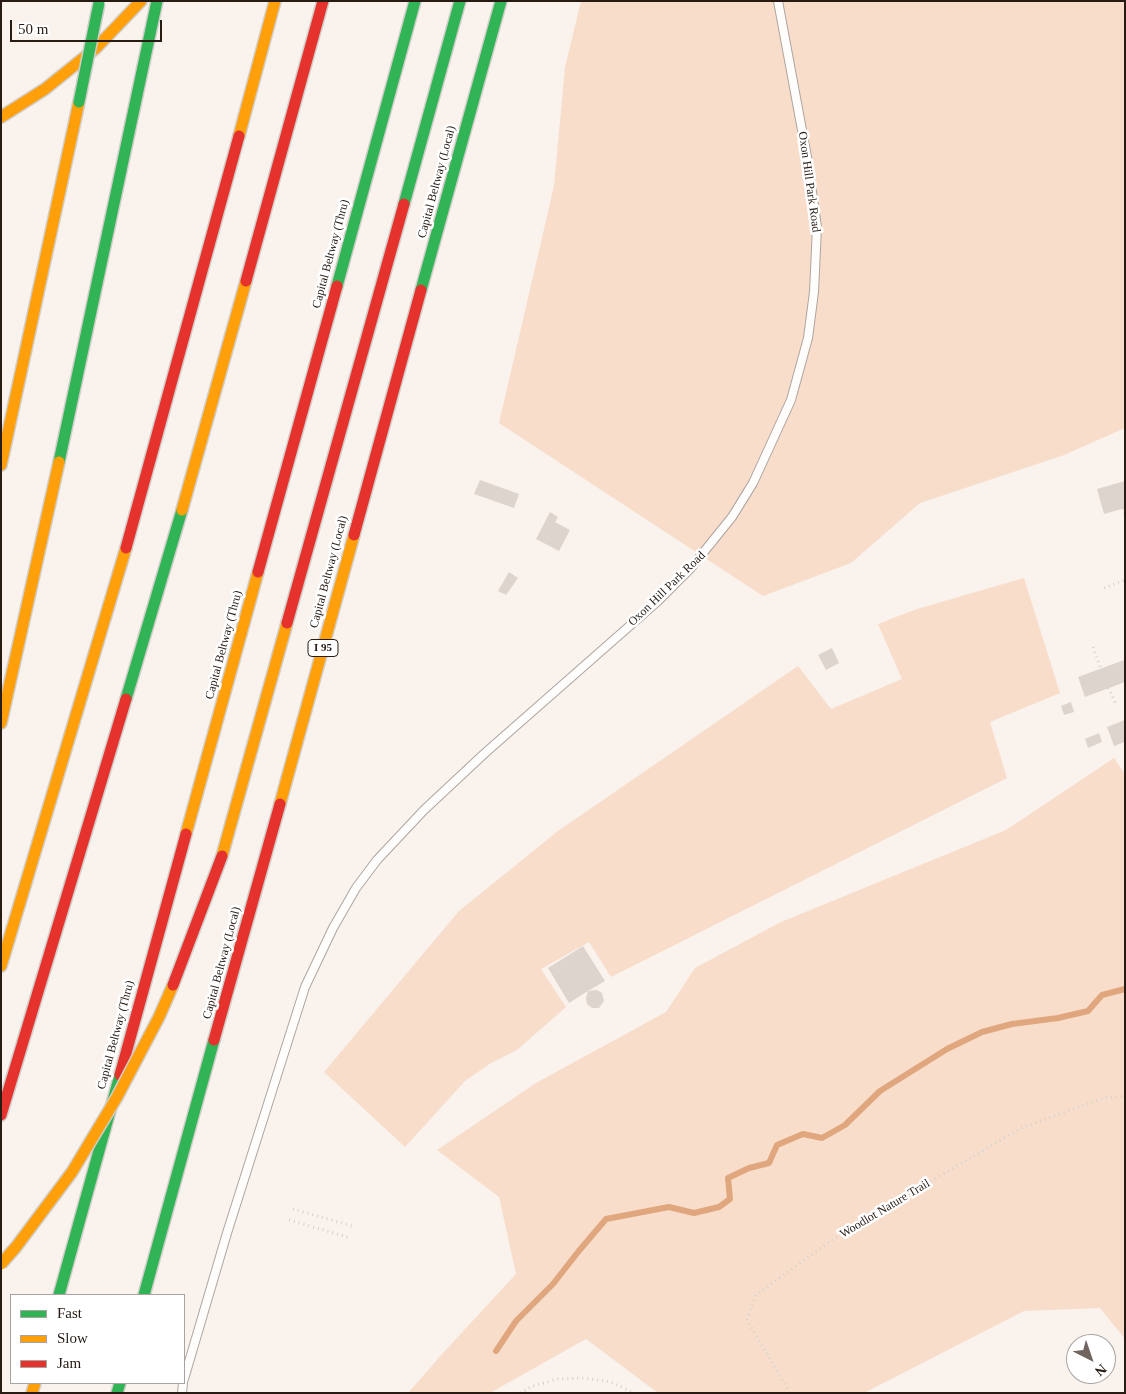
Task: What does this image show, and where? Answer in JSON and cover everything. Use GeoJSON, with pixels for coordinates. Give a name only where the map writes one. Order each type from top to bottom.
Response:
{"type":"FeatureCollection","features":[{"type":"Feature","properties":{"kind":"highway"},"geometry":{"type":"LineString","coordinates":[[1,117],[45,89],[96,48],[141,1]]}},
{"type":"Feature","properties":{"kind":"highway"},"geometry":{"type":"LineString","coordinates":[[1,723],[49,509],[157,1]]}},
{"type":"Feature","properties":{"kind":"highway"},"geometry":{"type":"LineString","coordinates":[[1,966],[135,519],[275,1]]}},
{"type":"Feature","properties":{"kind":"highway"},"geometry":{"type":"LineString","coordinates":[[1,1115],[176,532],[323,1]]}},
{"type":"Feature","properties":{"kind":"highway","name":"Capital Beltway (Thru)"},"geometry":{"type":"LineString","coordinates":[[59,1294],[415,1]]}},
{"type":"Feature","properties":{"kind":"highway"},"geometry":{"type":"LineString","coordinates":[[1,1264],[72,1172],[117,1097],[159,1017],[189,945],[222,856],[460,1]]}},
{"type":"Feature","properties":{"kind":"highway","name":"Capital Beltway (Local)"},"geometry":{"type":"LineString","coordinates":[[144,1294],[501,1]]}},
{"type":"Feature","properties":{"kind":"highway"},"geometry":{"type":"LineString","coordinates":[[1,465],[100,2]]}},
{"type":"Feature","properties":{"kind":"lane","name":"Oxon Hill Park Road"},"geometry":{"type":"LineString","coordinates":[[185,1376],[227,1233],[305,987],[333,928],[356,888],[377,860],[424,810],[485,753],[658,601],[690,569],[732,517],[753,483],[791,400],[808,338],[814,292],[817,227],[807,157],[778,1]]}},
{"type":"Feature","properties":{"kind":"path"},"geometry":{"type":"LineString","coordinates":[[1123,508],[1125,514]]}},
{"type":"Feature","properties":{"kind":"path"},"geometry":{"type":"LineString","coordinates":[[1104,588],[1125,580]]}},
{"type":"Feature","properties":{"kind":"path"},"geometry":{"type":"LineString","coordinates":[[1093,647],[1101,669]]}},
{"type":"Feature","properties":{"kind":"path"},"geometry":{"type":"LineString","coordinates":[[1108,688],[1117,706]]}},
{"type":"Feature","properties":{"kind":"path","name":"Woodlot Nature Trail"},"geometry":{"type":"LineString","coordinates":[[790,1393],[747,1320],[756,1294],[832,1240],[1021,1128],[1104,1098],[1125,1096]]}},
{"type":"Feature","properties":{"kind":"path"},"geometry":{"type":"LineString","coordinates":[[293,1209],[355,1227]]}},
{"type":"Feature","properties":{"kind":"path"},"geometry":{"type":"LineString","coordinates":[[289,1220],[352,1238]]}},
{"type":"Feature","properties":{"kind":"path"},"geometry":{"type":"LineString","coordinates":[[520,1393],[533,1386],[558,1379],[585,1378],[610,1382],[634,1393]]}},
{"type":"Feature","properties":{"kind":"shaded area"},"geometry":{"type":"Polygon","coordinates":[[[581,1],[1125,1],[1125,428],[1064,455],[920,503],[851,563],[763,596],[499,423],[554,186],[565,67],[581,1]]]}},
{"type":"Feature","properties":{"kind":"shaded area"},"geometry":{"type":"Polygon","coordinates":[[[1024,578],[1060,693],[990,722],[1007,778],[611,977],[589,942],[541,969],[566,1007],[517,1050],[491,1063],[465,1081],[405,1147],[324,1072],[459,911],[558,831],[798,666],[831,709],[902,679],[878,624],[917,609],[1024,578]]]}},
{"type":"Feature","properties":{"kind":"shaded area"},"geometry":{"type":"Polygon","coordinates":[[[1114,758],[1125,774],[1125,1339],[1100,1308],[1024,1311],[864,1393],[658,1393],[586,1339],[490,1393],[408,1393],[516,1274],[499,1197],[437,1150],[536,1083],[666,1012],[695,968],[781,922],[1006,830],[1114,758]]]}},
{"type":"Feature","properties":{"kind":"building"},"geometry":{"type":"Polygon","coordinates":[[[480,480],[519,494],[514,508],[474,494],[480,480]]]}},
{"type":"Feature","properties":{"kind":"building"},"geometry":{"type":"Polygon","coordinates":[[[1125,481],[1125,508],[1104,514],[1097,489],[1125,481]]]}},
{"type":"Feature","properties":{"kind":"building"},"geometry":{"type":"Polygon","coordinates":[[[550,512],[558,517],[555,522],[570,530],[559,551],[536,539],[550,512]]]}},
{"type":"Feature","properties":{"kind":"building"},"geometry":{"type":"Polygon","coordinates":[[[509,572],[518,578],[506,595],[498,591],[509,572]]]}},
{"type":"Feature","properties":{"kind":"building"},"geometry":{"type":"Polygon","coordinates":[[[832,648],[839,663],[826,670],[818,655],[832,648]]]}},
{"type":"Feature","properties":{"kind":"building"},"geometry":{"type":"Polygon","coordinates":[[[1124,660],[1125,682],[1085,697],[1078,677],[1124,660]]]}},
{"type":"Feature","properties":{"kind":"building"},"geometry":{"type":"Polygon","coordinates":[[[1071,702],[1074,712],[1064,715],[1061,706],[1071,702]]]}},
{"type":"Feature","properties":{"kind":"building"},"geometry":{"type":"Polygon","coordinates":[[[1125,720],[1125,742],[1114,746],[1107,727],[1125,720]]]}},
{"type":"Feature","properties":{"kind":"building"},"geometry":{"type":"Polygon","coordinates":[[[1099,733],[1102,742],[1088,748],[1085,739],[1099,733]]]}},
{"type":"Feature","properties":{"kind":"building"},"geometry":{"type":"Polygon","coordinates":[[[583,946],[605,981],[569,1003],[548,968],[583,946]]]}},
{"type":"Feature","properties":{"kind":"building"},"geometry":{"type":"Polygon","coordinates":[[[597,990],[602,993],[604,1001],[599,1008],[592,1008],[587,1004],[588,991],[597,990]]]}},
{"type":"Feature","properties":{"kind":"waterway"},"geometry":{"type":"LineString","coordinates":[[496,1351],[516,1321],[553,1284],[606,1219],[669,1207],[694,1213],[719,1207],[730,1199],[728,1178],[749,1168],[769,1163],[777,1145],[803,1134],[822,1138],[845,1125],[880,1091],[947,1049],[982,1032],[1012,1024],[1058,1018],[1088,1011],[1102,995],[1125,989]]}},
{"type":"Feature","properties":{"kind":"traffic: fast"},"geometry":{"type":"LineString","coordinates":[[59,462],[157,1]]}},
{"type":"Feature","properties":{"kind":"traffic: fast"},"geometry":{"type":"LineString","coordinates":[[337,286],[415,1]]}},
{"type":"Feature","properties":{"kind":"traffic: fast"},"geometry":{"type":"LineString","coordinates":[[404,204],[460,1]]}},
{"type":"Feature","properties":{"kind":"traffic: fast"},"geometry":{"type":"LineString","coordinates":[[421,290],[501,1]]}},
{"type":"Feature","properties":{"kind":"traffic: fast"},"geometry":{"type":"LineString","coordinates":[[79,102],[99,3]]}},
{"type":"Feature","properties":{"kind":"traffic: fast"},"geometry":{"type":"LineString","coordinates":[[126,699],[182,510]]}},
{"type":"Feature","properties":{"kind":"traffic: fast"},"geometry":{"type":"LineString","coordinates":[[144,1294],[214,1040]]}},
{"type":"Feature","properties":{"kind":"traffic: fast"},"geometry":{"type":"LineString","coordinates":[[59,1294],[120,1075]]}},
{"type":"Feature","properties":{"kind":"traffic: fast"},"geometry":{"type":"LineString","coordinates":[[117,1393],[120,1384]]}},
{"type":"Feature","properties":{"kind":"traffic: slow"},"geometry":{"type":"LineString","coordinates":[[1,117],[45,89],[96,48],[141,1]]}},
{"type":"Feature","properties":{"kind":"traffic: slow"},"geometry":{"type":"LineString","coordinates":[[239,136],[275,1]]}},
{"type":"Feature","properties":{"kind":"traffic: slow"},"geometry":{"type":"LineString","coordinates":[[1,465],[79,102]]}},
{"type":"Feature","properties":{"kind":"traffic: slow"},"geometry":{"type":"LineString","coordinates":[[182,510],[246,281]]}},
{"type":"Feature","properties":{"kind":"traffic: slow"},"geometry":{"type":"LineString","coordinates":[[1,723],[59,462]]}},
{"type":"Feature","properties":{"kind":"traffic: slow"},"geometry":{"type":"LineString","coordinates":[[280,804],[354,535]]}},
{"type":"Feature","properties":{"kind":"traffic: slow"},"geometry":{"type":"LineString","coordinates":[[1,966],[126,548]]}},
{"type":"Feature","properties":{"kind":"traffic: slow"},"geometry":{"type":"LineString","coordinates":[[186,834],[258,572]]}},
{"type":"Feature","properties":{"kind":"traffic: slow"},"geometry":{"type":"LineString","coordinates":[[222,856],[287,623]]}},
{"type":"Feature","properties":{"kind":"traffic: slow"},"geometry":{"type":"LineString","coordinates":[[1,1264],[72,1172],[117,1097],[159,1017],[173,985]]}},
{"type":"Feature","properties":{"kind":"traffic: slow"},"geometry":{"type":"LineString","coordinates":[[32,1393],[35,1384]]}},
{"type":"Feature","properties":{"kind":"traffic: jam"},"geometry":{"type":"LineString","coordinates":[[246,281],[323,1]]}},
{"type":"Feature","properties":{"kind":"traffic: jam"},"geometry":{"type":"LineString","coordinates":[[126,548],[239,136]]}},
{"type":"Feature","properties":{"kind":"traffic: jam"},"geometry":{"type":"LineString","coordinates":[[287,623],[404,204]]}},
{"type":"Feature","properties":{"kind":"traffic: jam"},"geometry":{"type":"LineString","coordinates":[[258,572],[337,286]]}},
{"type":"Feature","properties":{"kind":"traffic: jam"},"geometry":{"type":"LineString","coordinates":[[354,535],[421,290]]}},
{"type":"Feature","properties":{"kind":"traffic: jam"},"geometry":{"type":"LineString","coordinates":[[1,1115],[126,699]]}},
{"type":"Feature","properties":{"kind":"traffic: jam"},"geometry":{"type":"LineString","coordinates":[[214,1040],[280,804]]}},
{"type":"Feature","properties":{"kind":"traffic: jam"},"geometry":{"type":"LineString","coordinates":[[120,1075],[186,834]]}},
{"type":"Feature","properties":{"kind":"traffic: jam"},"geometry":{"type":"LineString","coordinates":[[173,985],[222,856]]}}]}
